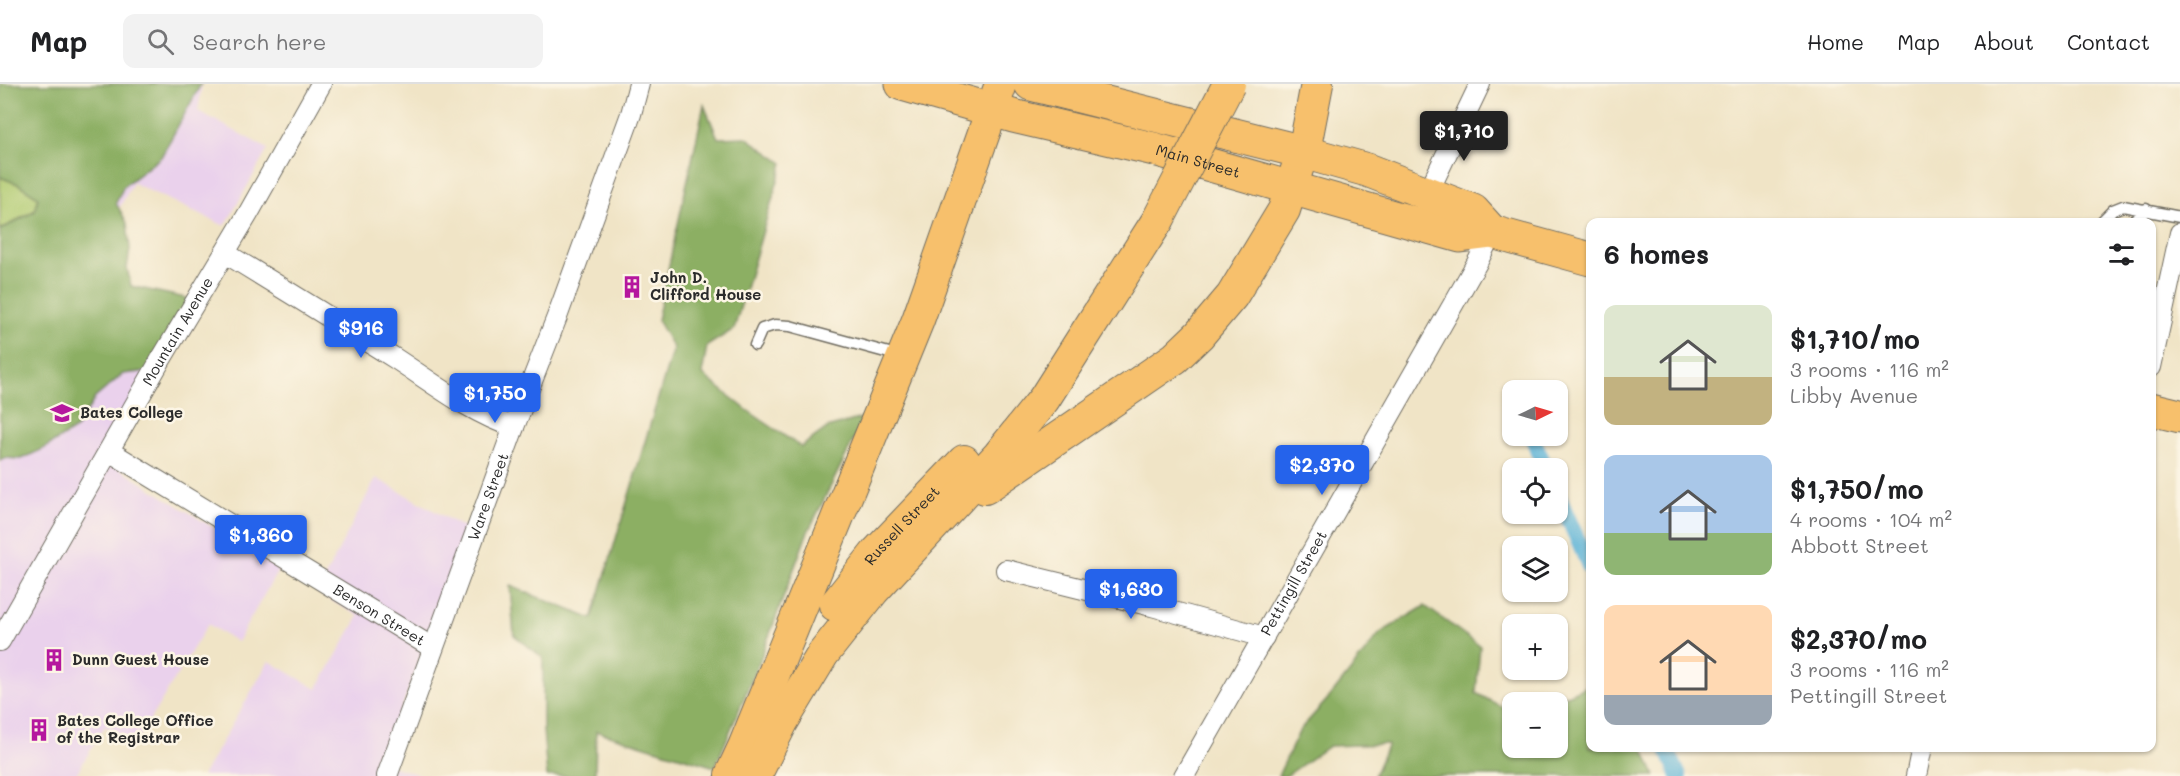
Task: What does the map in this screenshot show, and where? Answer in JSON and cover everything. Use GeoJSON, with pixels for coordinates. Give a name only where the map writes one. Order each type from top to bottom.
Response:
{"type":"FeatureCollection","features":[{"type":"Feature","properties":{"kind":"highway","name":"Main Street"},"geometry":{"type":"LineString","coordinates":[[902,84],[996,97],[1154,149],[1460,236],[1492,232],[1586,258]]}},
{"type":"Feature","properties":{"kind":"highway"},"geometry":{"type":"LineString","coordinates":[[1031,84],[1367,170],[1473,211],[1492,232]]}},
{"type":"Feature","properties":{"kind":"highway"},"geometry":{"type":"LineString","coordinates":[[2156,410],[2180,416]]}},
{"type":"Feature","properties":{"kind":"main road","name":"Russell Street"},"geometry":{"type":"LineString","coordinates":[[739,776],[782,722],[824,654],[873,591],[999,455],[1044,399],[1158,220],[1229,84]]}},
{"type":"Feature","properties":{"kind":"main road"},"geometry":{"type":"LineString","coordinates":[[911,551],[995,480],[1125,393],[1183,350],[1232,296],[1284,210],[1303,152],[1317,84]]}},
{"type":"Feature","properties":{"kind":"main road"},"geometry":{"type":"LineString","coordinates":[[739,776],[744,747],[904,357],[945,247],[996,97]]}},
{"type":"Feature","properties":{"kind":"main road","name":"Russell Street"},"geometry":{"type":"LineString","coordinates":[[739,776],[816,629],[878,552],[993,430],[1106,302]]}},
{"type":"Feature","properties":{"kind":"street","name":"Mountain Avenue"},"geometry":{"type":"LineString","coordinates":[[0,641],[321,84]]}},
{"type":"Feature","properties":{"kind":"street","name":"Ware Street"},"geometry":{"type":"LineString","coordinates":[[387,776],[514,427],[632,114],[639,84]]}},
{"type":"Feature","properties":{"kind":"street"},"geometry":{"type":"LineString","coordinates":[[1413,222],[1480,84]]}},
{"type":"Feature","properties":{"kind":"street","name":"Pettingill Street"},"geometry":{"type":"LineString","coordinates":[[1184,776],[1478,261],[1492,232]]}},
{"type":"Feature","properties":{"kind":"street"},"geometry":{"type":"LineString","coordinates":[[2156,344],[2180,234]]}},
{"type":"Feature","properties":{"kind":"street"},"geometry":{"type":"LineString","coordinates":[[225,253],[461,401],[496,421],[514,427]]}},
{"type":"Feature","properties":{"kind":"street","name":"Benson Street"},"geometry":{"type":"LineString","coordinates":[[110,451],[433,648]]}},
{"type":"Feature","properties":{"kind":"street"},"geometry":{"type":"LineString","coordinates":[[1006,570],[1141,603],[1264,637]]}},
{"type":"Feature","properties":{"kind":"street"},"geometry":{"type":"LineString","coordinates":[[1916,776],[1921,752]]}},
{"type":"Feature","properties":{"kind":"lane"},"geometry":{"type":"LineString","coordinates":[[2105,218],[2112,210],[2123,206],[2180,217]]}},
{"type":"Feature","properties":{"kind":"lane"},"geometry":{"type":"LineString","coordinates":[[2138,218],[2146,209]]}},
{"type":"Feature","properties":{"kind":"lane"},"geometry":{"type":"LineString","coordinates":[[755,345],[762,329],[775,325],[790,326],[904,357]]}},
{"type":"Feature","properties":{"kind":"shaded area","name":"Bates College"},"geometry":{"type":"Polygon","coordinates":[[[0,84],[202,84],[198,111],[268,149],[225,226],[133,183],[117,212],[96,279],[190,299],[99,456],[279,569],[237,642],[208,624],[135,744],[105,726],[75,776],[0,776],[0,84]]]}},
{"type":"Feature","properties":{"kind":"shaded area"},"geometry":{"type":"Polygon","coordinates":[[[376,478],[468,530],[381,763],[423,776],[202,776],[269,661],[317,689],[359,616],[317,592],[376,478]]]}},
{"type":"Feature","properties":{"kind":"green space"},"geometry":{"type":"Polygon","coordinates":[[[0,84],[201,84],[161,157],[124,186],[116,203],[127,223],[130,249],[127,268],[131,286],[190,299],[149,371],[123,374],[95,398],[77,428],[43,449],[21,459],[4,458],[0,461],[0,230],[35,211],[38,197],[18,184],[0,177],[0,84]]]}},
{"type":"Feature","properties":{"kind":"green space"},"geometry":{"type":"Polygon","coordinates":[[[704,105],[718,138],[746,137],[783,163],[734,329],[707,346],[702,374],[747,410],[801,447],[827,428],[865,417],[807,534],[760,660],[715,767],[596,731],[595,776],[547,776],[543,730],[543,658],[514,635],[510,586],[592,619],[673,348],[657,320],[704,105]]]}},
{"type":"Feature","properties":{"kind":"green space"},"geometry":{"type":"Polygon","coordinates":[[[0,177],[18,184],[38,197],[35,210],[0,230],[0,177]]]}},
{"type":"Feature","properties":{"kind":"green space"},"geometry":{"type":"Polygon","coordinates":[[[1425,606],[1480,646],[1476,693],[1502,707],[1502,758],[1568,758],[1568,694],[1586,687],[1586,752],[1645,752],[1655,776],[1374,776],[1388,744],[1329,746],[1286,776],[1278,776],[1300,730],[1333,693],[1380,633],[1425,606]]]}},
{"type":"Feature","properties":{"kind":"waterway"},"geometry":{"type":"LineString","coordinates":[[1536,446],[1541,458]]}},
{"type":"Feature","properties":{"kind":"waterway"},"geometry":{"type":"LineString","coordinates":[[1568,518],[1586,559]]}},
{"type":"Feature","properties":{"kind":"waterway"},"geometry":{"type":"LineString","coordinates":[[1668,752],[1679,776]]}},
{"type":"Feature","properties":{"kind":"place","name":"John D. Clifford House"},"geometry":{"type":"Point","coordinates":[632,287]}},
{"type":"Feature","properties":{"kind":"place","name":"Bates College"},"geometry":{"type":"Point","coordinates":[62,413]}},
{"type":"Feature","properties":{"kind":"place","name":"Dunn Guest House"},"geometry":{"type":"Point","coordinates":[54,660]}},
{"type":"Feature","properties":{"kind":"place","name":"Bates College Office of the Registrar"},"geometry":{"type":"Point","coordinates":[39,730]}}]}
